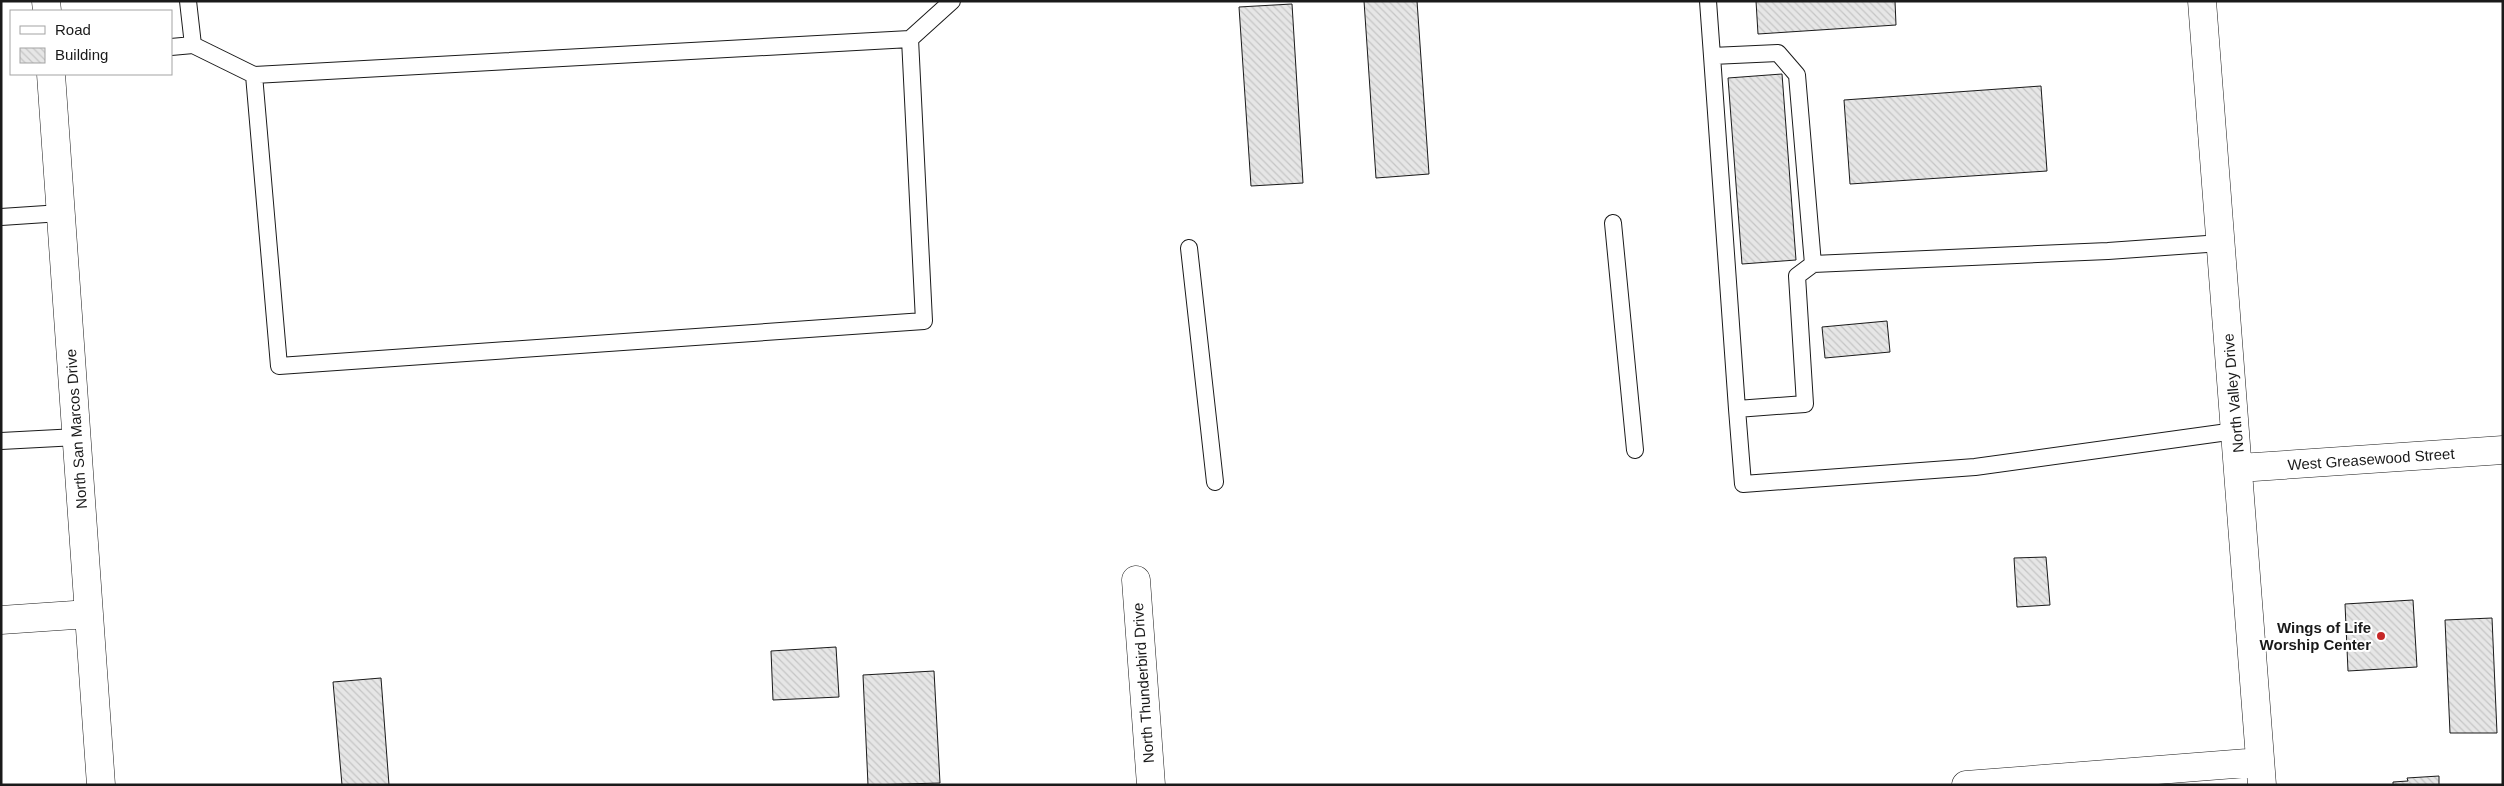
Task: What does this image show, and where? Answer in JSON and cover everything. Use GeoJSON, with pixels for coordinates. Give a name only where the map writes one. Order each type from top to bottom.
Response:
{"type":"FeatureCollection","features":[{"type":"Feature","properties":{"kind":"street","name":"North Valley Drive"},"geometry":{"type":"LineString","coordinates":[[2202,1],[2261,773]]}},
{"type":"Feature","properties":{"kind":"street","name":"North San Marcos Drive"},"geometry":{"type":"LineString","coordinates":[[51,75],[102,785]]}},
{"type":"Feature","properties":{"kind":"street","name":"West Greasewood Street"},"geometry":{"type":"LineString","coordinates":[[2239,468],[2503,450]]}},
{"type":"Feature","properties":{"kind":"street","name":"North Thunderbird Drive"},"geometry":{"type":"LineString","coordinates":[[1136,580],[1150,785]]}},
{"type":"Feature","properties":{"kind":"street"},"geometry":{"type":"LineString","coordinates":[[1,620],[89,614]]}},
{"type":"Feature","properties":{"kind":"street"},"geometry":{"type":"LineString","coordinates":[[1966,785],[2261,773]]}},
{"type":"Feature","properties":{"kind":"lane"},"geometry":{"type":"LineString","coordinates":[[188,1],[192,46]]}},
{"type":"Feature","properties":{"kind":"lane"},"geometry":{"type":"LineString","coordinates":[[172,47],[192,46],[254,75],[910,39],[952,1]]}},
{"type":"Feature","properties":{"kind":"lane"},"geometry":{"type":"LineString","coordinates":[[1708,1],[1743,484],[1975,467],[2235,431]]}},
{"type":"Feature","properties":{"kind":"lane"},"geometry":{"type":"LineString","coordinates":[[254,75],[279,366],[924,321],[910,39]]}},
{"type":"Feature","properties":{"kind":"lane"},"geometry":{"type":"LineString","coordinates":[[1712,56],[1778,53],[1798,75],[1813,264]]}},
{"type":"Feature","properties":{"kind":"lane"},"geometry":{"type":"LineString","coordinates":[[1,217],[61,213]]}},
{"type":"Feature","properties":{"kind":"lane"},"geometry":{"type":"LineString","coordinates":[[1613,223],[1635,450]]}},
{"type":"Feature","properties":{"kind":"lane"},"geometry":{"type":"LineString","coordinates":[[1737,409],[1805,404],[1797,276],[1813,264],[2108,251],[2221,243]]}},
{"type":"Feature","properties":{"kind":"lane"},"geometry":{"type":"LineString","coordinates":[[1189,248],[1215,482]]}},
{"type":"Feature","properties":{"kind":"lane"},"geometry":{"type":"LineString","coordinates":[[1,441],[77,437]]}},
{"type":"Feature","properties":{"kind":"building"},"geometry":{"type":"Polygon","coordinates":[[[1364,1],[1417,1],[1429,174],[1376,178],[1364,1]]]}},
{"type":"Feature","properties":{"kind":"building"},"geometry":{"type":"Polygon","coordinates":[[[1756,1],[1895,1],[1896,25],[1758,34],[1756,1]]]}},
{"type":"Feature","properties":{"kind":"building"},"geometry":{"type":"Polygon","coordinates":[[[1292,4],[1303,183],[1251,186],[1239,7],[1292,4]]]}},
{"type":"Feature","properties":{"kind":"building"},"geometry":{"type":"Polygon","coordinates":[[[1782,74],[1796,260],[1742,264],[1728,78],[1782,74]]]}},
{"type":"Feature","properties":{"kind":"building"},"geometry":{"type":"Polygon","coordinates":[[[2041,86],[2047,171],[1850,184],[1844,100],[2041,86]]]}},
{"type":"Feature","properties":{"kind":"building"},"geometry":{"type":"Polygon","coordinates":[[[1887,321],[1890,352],[1825,358],[1822,327],[1887,321]]]}},
{"type":"Feature","properties":{"kind":"building"},"geometry":{"type":"Polygon","coordinates":[[[2046,557],[2050,605],[2017,607],[2014,558],[2046,557]]]}},
{"type":"Feature","properties":{"kind":"building","name":"Wings of Life Worship Center"},"geometry":{"type":"Polygon","coordinates":[[[2413,600],[2417,667],[2348,671],[2345,604],[2413,600]]]}},
{"type":"Feature","properties":{"kind":"building"},"geometry":{"type":"Polygon","coordinates":[[[2492,618],[2497,733],[2450,733],[2445,620],[2492,618]]]}},
{"type":"Feature","properties":{"kind":"building"},"geometry":{"type":"Polygon","coordinates":[[[836,647],[839,697],[773,700],[771,651],[836,647]]]}},
{"type":"Feature","properties":{"kind":"building"},"geometry":{"type":"Polygon","coordinates":[[[934,671],[940,783],[868,785],[863,675],[934,671]]]}},
{"type":"Feature","properties":{"kind":"building"},"geometry":{"type":"Polygon","coordinates":[[[381,678],[389,785],[342,785],[333,682],[381,678]]]}},
{"type":"Feature","properties":{"kind":"building"},"geometry":{"type":"Polygon","coordinates":[[[2439,776],[2439,785],[2393,785],[2393,782],[2408,781],[2407,778],[2439,776]]]}},
{"type":"Feature","properties":{"kind":"place","name":"Wings of Life Worship Center"},"geometry":{"type":"Point","coordinates":[2381,636]}}]}
